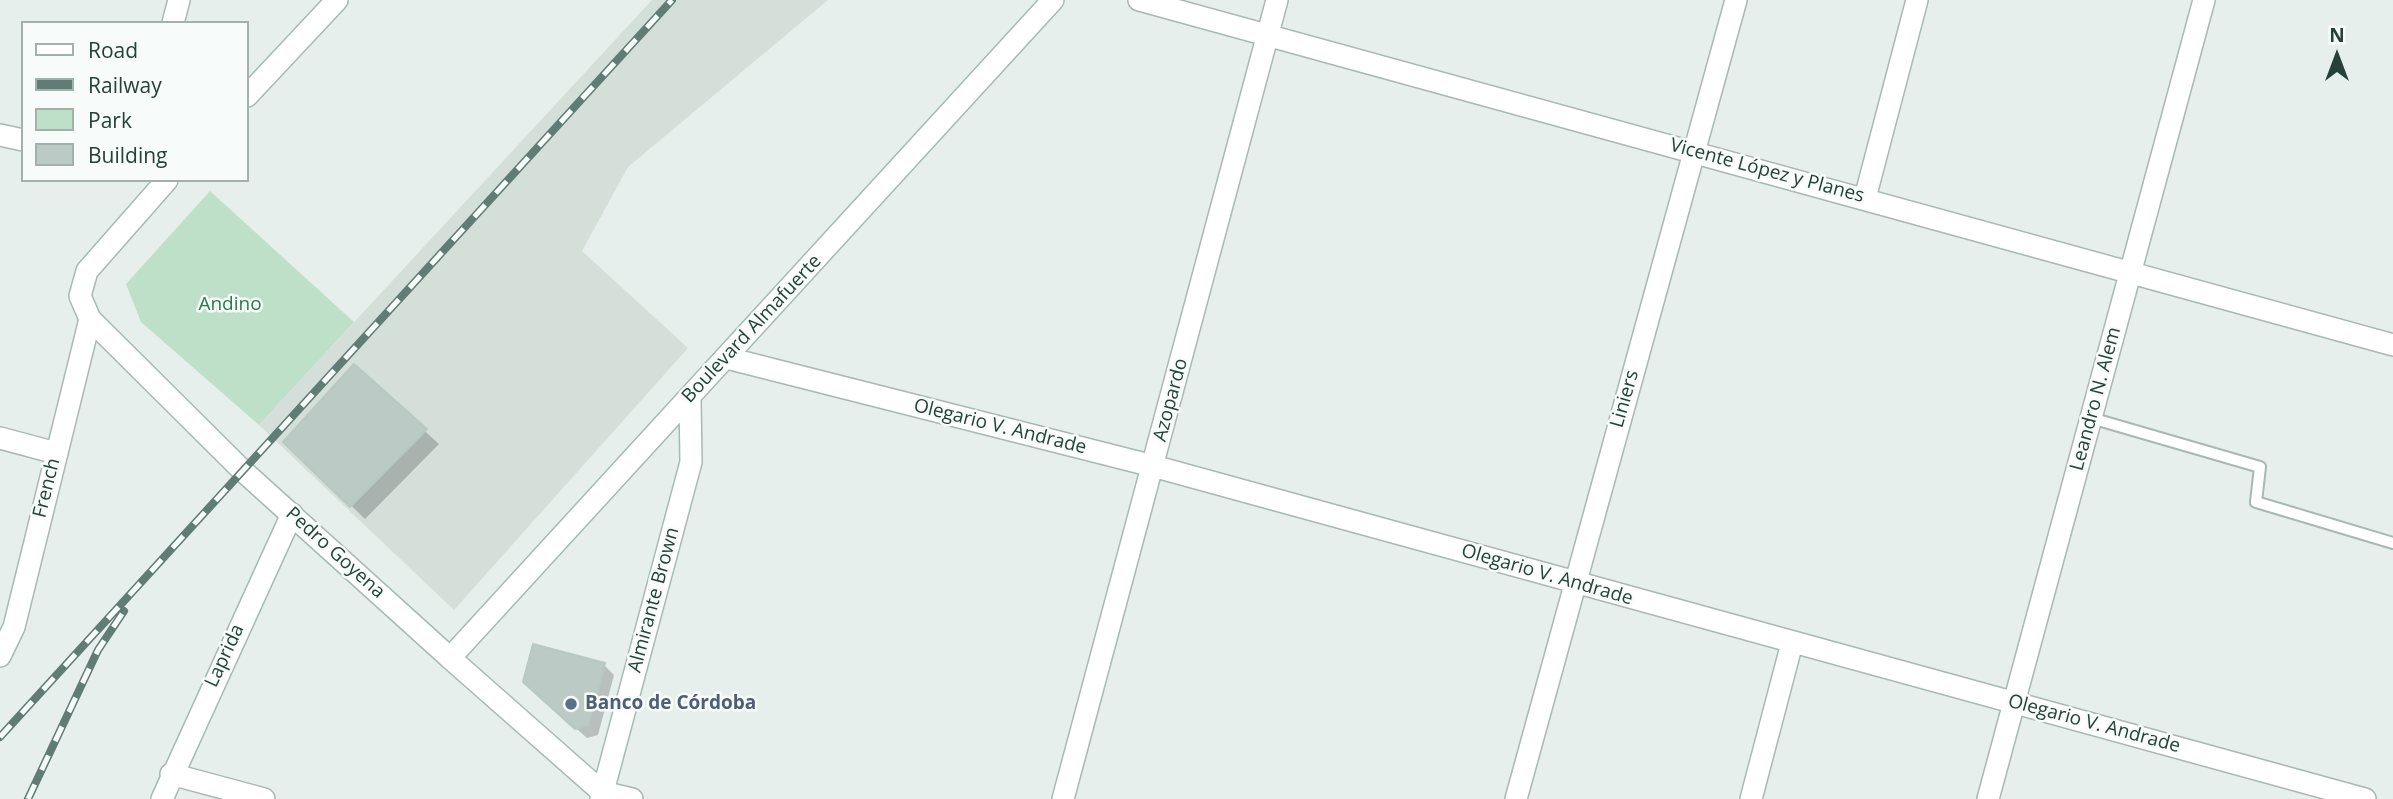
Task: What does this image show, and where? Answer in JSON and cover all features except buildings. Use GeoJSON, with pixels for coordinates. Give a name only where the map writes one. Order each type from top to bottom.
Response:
{"type":"FeatureCollection","features":[{"type":"Feature","properties":{"kind":"street"},"geometry":{"type":"LineString","coordinates":[[174,21],[179,0]]}},
{"type":"Feature","properties":{"kind":"street"},"geometry":{"type":"LineString","coordinates":[[248,95],[337,0]]}},
{"type":"Feature","properties":{"kind":"street","name":"Boulevard Almafuerte"},"geometry":{"type":"LineString","coordinates":[[450,658],[1053,0]]}},
{"type":"Feature","properties":{"kind":"street","name":"Vicente López y Planes"},"geometry":{"type":"LineString","coordinates":[[1139,0],[2393,345]]}},
{"type":"Feature","properties":{"kind":"street","name":"Azopardo"},"geometry":{"type":"LineString","coordinates":[[1063,799],[1277,0]]}},
{"type":"Feature","properties":{"kind":"street","name":"Liniers"},"geometry":{"type":"LineString","coordinates":[[1516,799],[1573,581],[1696,152],[1736,0]]}},
{"type":"Feature","properties":{"kind":"street"},"geometry":{"type":"LineString","coordinates":[[1865,198],[1917,0]]}},
{"type":"Feature","properties":{"kind":"street","name":"Leandro N. Alem"},"geometry":{"type":"LineString","coordinates":[[1988,799],[2204,0]]}},
{"type":"Feature","properties":{"kind":"street"},"geometry":{"type":"LineString","coordinates":[[0,135],[21,140]]}},
{"type":"Feature","properties":{"kind":"street"},"geometry":{"type":"LineString","coordinates":[[90,319],[80,296],[87,271],[158,183]]}},
{"type":"Feature","properties":{"kind":"street","name":"French"},"geometry":{"type":"LineString","coordinates":[[0,656],[14,626],[90,319]]}},
{"type":"Feature","properties":{"kind":"street","name":"Pedro Goyena"},"geometry":{"type":"LineString","coordinates":[[90,319],[242,470],[602,795],[632,799]]}},
{"type":"Feature","properties":{"kind":"street","name":"Olegario V. Andrade"},"geometry":{"type":"LineString","coordinates":[[727,358],[1153,466],[2365,799]]}},
{"type":"Feature","properties":{"kind":"street","name":"Almirante Brown"},"geometry":{"type":"LineString","coordinates":[[602,795],[691,461],[690,398]]}},
{"type":"Feature","properties":{"kind":"street"},"geometry":{"type":"LineString","coordinates":[[0,438],[56,453]]}},
{"type":"Feature","properties":{"kind":"street","name":"Laprida"},"geometry":{"type":"LineString","coordinates":[[162,799],[171,774],[292,514]]}},
{"type":"Feature","properties":{"kind":"street"},"geometry":{"type":"LineString","coordinates":[[1751,799],[1792,643]]}},
{"type":"Feature","properties":{"kind":"street"},"geometry":{"type":"LineString","coordinates":[[171,774],[264,799]]}},
{"type":"Feature","properties":{"kind":"lane"},"geometry":{"type":"LineString","coordinates":[[2091,418],[2260,467],[2256,502],[2393,543]]}},
{"type":"Feature","properties":{"kind":"shaded area"},"geometry":{"type":"Polygon","coordinates":[[[652,0],[828,0],[628,167],[582,251],[688,348],[454,610],[259,425],[652,0]]]}},
{"type":"Feature","properties":{"kind":"green space","name":"Andino"},"geometry":{"type":"Polygon","coordinates":[[[210,191],[354,322],[259,425],[141,322],[126,284],[210,191]]]}},
{"type":"Feature","properties":{"kind":"railway"},"geometry":{"type":"LineString","coordinates":[[0,737],[672,0]]}},
{"type":"Feature","properties":{"kind":"railway"},"geometry":{"type":"LineString","coordinates":[[28,799],[98,650],[124,611]]}},
{"type":"Feature","properties":{"kind":"place","name":"Banco de Córdoba"},"geometry":{"type":"Point","coordinates":[571,704]}}]}
